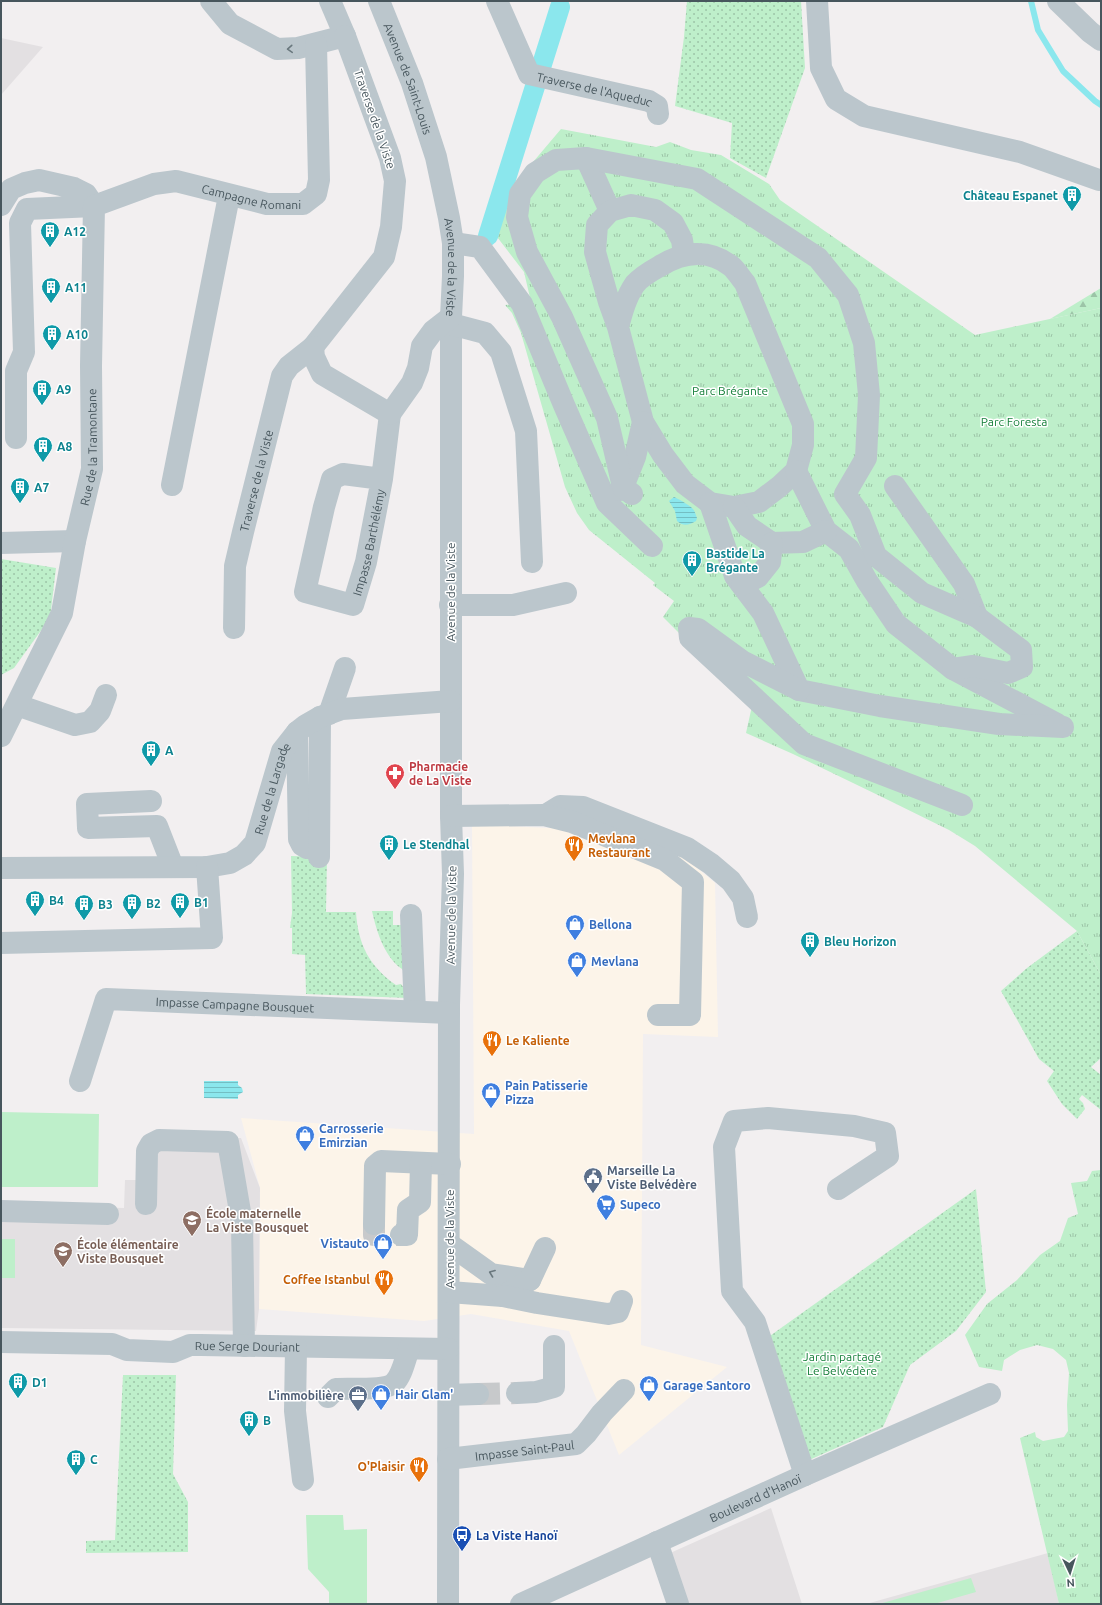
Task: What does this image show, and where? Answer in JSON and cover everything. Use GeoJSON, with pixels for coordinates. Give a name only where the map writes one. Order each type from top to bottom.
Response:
{"type":"FeatureCollection","features":[{"type":"Feature","properties":{"kind":"street"},"geometry":{"type":"LineString","coordinates":[[211,1],[230,24],[277,49],[298,48],[345,36]]}},
{"type":"Feature","properties":{"kind":"street","name":"Traverse de la Viste"},"geometry":{"type":"LineString","coordinates":[[234,628],[236,566],[242,532],[282,376],[290,366],[313,347],[384,257],[391,227],[395,181],[390,158],[345,36],[330,1]]}},
{"type":"Feature","properties":{"kind":"street","name":"Avenue de Saint-Louis"},"geometry":{"type":"LineString","coordinates":[[379,1],[412,83],[436,157]]}},
{"type":"Feature","properties":{"kind":"street","name":"Traverse de l'Aqueduc"},"geometry":{"type":"LineString","coordinates":[[497,1],[529,74],[649,101],[657,106],[658,114]]}},
{"type":"Feature","properties":{"kind":"street"},"geometry":{"type":"LineString","coordinates":[[817,1],[821,68],[836,99],[864,116],[1020,152],[1099,180]]}},
{"type":"Feature","properties":{"kind":"street"},"geometry":{"type":"LineString","coordinates":[[1058,1],[1090,32],[1101,40]]}},
{"type":"Feature","properties":{"kind":"street","name":"Campagne Romani"},"geometry":{"type":"LineString","coordinates":[[94,206],[154,184],[176,181],[229,196],[267,204],[302,204],[316,194],[319,180],[316,44]]}},
{"type":"Feature","properties":{"kind":"street","name":"Avenue de la Viste"},"geometry":{"type":"LineString","coordinates":[[436,157],[453,243],[451,320],[450,605],[451,816],[453,874],[449,1013],[450,1164],[448,1604]]}},
{"type":"Feature","properties":{"kind":"street"},"geometry":{"type":"LineString","coordinates":[[586,158],[610,211]]}},
{"type":"Feature","properties":{"kind":"street"},"geometry":{"type":"LineString","coordinates":[[627,491],[607,418],[562,317],[528,252],[517,217],[520,194],[535,173],[556,160],[586,158],[697,179],[818,258],[848,295],[864,343],[869,395],[866,458],[845,494],[860,515],[876,556],[922,593],[977,617],[1021,650],[1022,667],[1008,674],[973,666],[954,669]]}},
{"type":"Feature","properties":{"kind":"street"},"geometry":{"type":"LineString","coordinates":[[1,204],[11,189],[25,183],[39,180],[74,188],[86,194],[94,206]]}},
{"type":"Feature","properties":{"kind":"street"},"geometry":{"type":"LineString","coordinates":[[172,485],[229,196]]}},
{"type":"Feature","properties":{"kind":"street"},"geometry":{"type":"LineString","coordinates":[[618,327],[626,301],[636,284],[650,271],[671,259],[684,254],[700,253],[714,256],[731,266],[745,283],[803,424],[803,445],[796,471],[780,486],[759,502],[734,507],[710,502],[685,484],[663,455],[643,422],[618,327],[609,302],[596,252],[597,225],[610,211],[631,205],[655,210],[673,223],[682,240],[684,254]]}},
{"type":"Feature","properties":{"kind":"street"},"geometry":{"type":"LineString","coordinates":[[16,438],[16,372],[24,352],[20,223],[27,209],[94,206]]}},
{"type":"Feature","properties":{"kind":"street","name":"Rue de la Tramontane"},"geometry":{"type":"LineString","coordinates":[[1,736],[62,613],[75,541],[92,469],[91,366],[94,206]]}},
{"type":"Feature","properties":{"kind":"street"},"geometry":{"type":"LineString","coordinates":[[453,243],[480,246],[522,304],[607,503],[652,546]]}},
{"type":"Feature","properties":{"kind":"street"},"geometry":{"type":"LineString","coordinates":[[313,347],[314,357],[322,374],[390,414],[412,383],[418,368],[422,346],[433,331],[451,320],[484,333],[501,352],[526,431],[532,562]]}},
{"type":"Feature","properties":{"kind":"street","name":"Impasse Barthélémy"},"geometry":{"type":"LineString","coordinates":[[382,479],[343,474],[332,479],[324,507],[305,592],[353,605],[366,562],[382,479],[390,414]]}},
{"type":"Feature","properties":{"kind":"street"},"geometry":{"type":"LineString","coordinates":[[607,503],[627,491],[643,422]]}},
{"type":"Feature","properties":{"kind":"street"},"geometry":{"type":"LineString","coordinates":[[796,471],[826,531],[849,549],[867,581],[896,624],[954,669],[1063,727],[999,724],[880,706],[799,690],[742,661],[698,629],[689,628],[690,638],[804,744],[962,805]]}},
{"type":"Feature","properties":{"kind":"street"},"geometry":{"type":"LineString","coordinates":[[895,486],[964,584],[977,617]]}},
{"type":"Feature","properties":{"kind":"street"},"geometry":{"type":"LineString","coordinates":[[710,502],[735,576],[763,613],[799,690]]}},
{"type":"Feature","properties":{"kind":"street"},"geometry":{"type":"LineString","coordinates":[[734,507],[747,526],[772,543],[803,542],[826,531]]}},
{"type":"Feature","properties":{"kind":"street"},"geometry":{"type":"LineString","coordinates":[[1,543],[75,541]]}},
{"type":"Feature","properties":{"kind":"street"},"geometry":{"type":"LineString","coordinates":[[742,585],[758,577],[770,562],[772,543]]}},
{"type":"Feature","properties":{"kind":"street"},"geometry":{"type":"LineString","coordinates":[[450,605],[513,605],[566,593]]}},
{"type":"Feature","properties":{"kind":"street"},"geometry":{"type":"LineString","coordinates":[[297,732],[300,840],[302,845],[313,852],[324,715],[345,668]]}},
{"type":"Feature","properties":{"kind":"street"},"geometry":{"type":"LineString","coordinates":[[17,705],[75,725],[90,722],[100,711],[106,695]]}},
{"type":"Feature","properties":{"kind":"street","name":"Rue de la Largade"},"geometry":{"type":"LineString","coordinates":[[1,868],[207,867],[230,863],[244,855],[255,843],[282,751],[297,732],[324,715],[342,709],[450,701]]}},
{"type":"Feature","properties":{"kind":"street"},"geometry":{"type":"LineString","coordinates":[[151,801],[87,804],[88,828],[157,826],[173,867]]}},
{"type":"Feature","properties":{"kind":"street"},"geometry":{"type":"LineString","coordinates":[[544,815],[560,806],[583,807],[687,848],[711,864],[731,881],[743,898],[747,917]]}},
{"type":"Feature","properties":{"kind":"street"},"geometry":{"type":"LineString","coordinates":[[451,816],[544,815],[572,822],[665,860],[693,882],[690,1015],[658,1015]]}},
{"type":"Feature","properties":{"kind":"street"},"geometry":{"type":"LineString","coordinates":[[1,943],[212,938],[207,867]]}},
{"type":"Feature","properties":{"kind":"street"},"geometry":{"type":"LineString","coordinates":[[410,915],[408,979],[415,1011]]}},
{"type":"Feature","properties":{"kind":"street","name":"Impasse Campagne Bousquet"},"geometry":{"type":"LineString","coordinates":[[80,1081],[106,999],[449,1013]]}},
{"type":"Feature","properties":{"kind":"street"},"geometry":{"type":"LineString","coordinates":[[805,1475],[755,1322],[732,1291],[724,1147],[734,1121],[768,1118],[854,1126],[885,1133],[888,1156],[838,1189]]}},
{"type":"Feature","properties":{"kind":"street"},"geometry":{"type":"LineString","coordinates":[[146,1204],[147,1151],[151,1144],[159,1140],[228,1142],[242,1223],[244,1346]]}},
{"type":"Feature","properties":{"kind":"street"},"geometry":{"type":"LineString","coordinates":[[374,1224],[374,1166],[382,1161],[450,1164]]}},
{"type":"Feature","properties":{"kind":"street"},"geometry":{"type":"LineString","coordinates":[[401,1235],[407,1235],[408,1210],[420,1202],[422,1163]]}},
{"type":"Feature","properties":{"kind":"street"},"geometry":{"type":"LineString","coordinates":[[1,1211],[108,1214]]}},
{"type":"Feature","properties":{"kind":"street"},"geometry":{"type":"LineString","coordinates":[[449,1244],[491,1274],[530,1280]]}},
{"type":"Feature","properties":{"kind":"street"},"geometry":{"type":"LineString","coordinates":[[504,1296],[530,1280],[544,1248]]}},
{"type":"Feature","properties":{"kind":"street"},"geometry":{"type":"LineString","coordinates":[[449,1292],[504,1296],[537,1303],[608,1314],[618,1312],[622,1301]]}},
{"type":"Feature","properties":{"kind":"street","name":"Rue Serge Douriant"},"geometry":{"type":"LineString","coordinates":[[1,1342],[112,1344],[128,1350],[173,1352],[190,1345],[448,1349]]}},
{"type":"Feature","properties":{"kind":"street"},"geometry":{"type":"LineString","coordinates":[[517,1393],[536,1392],[554,1387],[554,1346]]}},
{"type":"Feature","properties":{"kind":"street"},"geometry":{"type":"LineString","coordinates":[[296,1347],[295,1411],[303,1480]]}},
{"type":"Feature","properties":{"kind":"street"},"geometry":{"type":"LineString","coordinates":[[328,1397],[336,1388],[383,1388],[394,1384],[399,1376],[408,1349]]}},
{"type":"Feature","properties":{"kind":"street","name":"Impasse Saint-Paul"},"geometry":{"type":"LineString","coordinates":[[448,1459],[576,1444],[624,1390]]}},
{"type":"Feature","properties":{"kind":"street"},"geometry":{"type":"LineString","coordinates":[[448,1395],[478,1394]]}},
{"type":"Feature","properties":{"kind":"street","name":"Boulevard d'Hanoï"},"geometry":{"type":"LineString","coordinates":[[521,1604],[805,1475],[990,1394]]}},
{"type":"Feature","properties":{"kind":"street"},"geometry":{"type":"LineString","coordinates":[[657,1542],[678,1604]]}},
{"type":"Feature","properties":{"kind":"shaded area"},"geometry":{"type":"Polygon","coordinates":[[[1,38],[43,47],[1,95],[1,38]]]}},
{"type":"Feature","properties":{"kind":"shaded area"},"geometry":{"type":"Polygon","coordinates":[[[577,812],[685,858],[715,883],[718,1037],[643,1034],[641,1345],[727,1367],[619,1455],[569,1331],[471,1314],[424,1321],[259,1309],[260,1188],[241,1118],[474,1134],[472,824],[568,829],[577,812]]]}},
{"type":"Feature","properties":{"kind":"shaded area","name":"École maternelle La Viste Bousquet"},"geometry":{"type":"Polygon","coordinates":[[[152,1137],[241,1138],[260,1188],[259,1309],[256,1331],[1,1328],[1,1204],[124,1208],[125,1180],[138,1180],[152,1137]]]}},
{"type":"Feature","properties":{"kind":"shaded area"},"geometry":{"type":"Polygon","coordinates":[[[771,1508],[802,1604],[673,1604],[659,1558],[771,1508]]]}},
{"type":"Feature","properties":{"kind":"shaded area"},"geometry":{"type":"Polygon","coordinates":[[[1048,1553],[1059,1604],[866,1604],[1048,1553]]]}},
{"type":"Feature","properties":{"kind":"green space"},"geometry":{"type":"Polygon","coordinates":[[[687,1],[801,1],[805,68],[766,178],[730,158],[732,123],[675,106],[687,1]]]}},
{"type":"Feature","properties":{"kind":"green space","name":"Parc Brégante"},"geometry":{"type":"Polygon","coordinates":[[[561,129],[656,147],[670,142],[691,150],[721,155],[769,184],[780,200],[975,335],[1101,308],[1101,975],[1077,931],[975,846],[949,830],[793,754],[746,733],[752,706],[663,617],[674,601],[653,585],[655,583],[589,530],[577,513],[565,487],[521,333],[512,313],[505,305],[531,302],[524,272],[494,233],[511,188],[561,129]]]}},
{"type":"Feature","properties":{"kind":"green space"},"geometry":{"type":"Polygon","coordinates":[[[1101,288],[1101,308],[1050,319],[1101,288]]]}},
{"type":"Feature","properties":{"kind":"green space"},"geometry":{"type":"Polygon","coordinates":[[[1,559],[56,568],[50,618],[14,668],[1,675],[1,559]]]}},
{"type":"Feature","properties":{"kind":"green space"},"geometry":{"type":"Polygon","coordinates":[[[291,856],[327,857],[326,912],[356,912],[357,924],[362,944],[372,962],[396,985],[401,984],[406,991],[408,998],[306,994],[305,955],[292,954],[292,928],[290,928],[292,913],[291,856]]]}},
{"type":"Feature","properties":{"kind":"green space"},"geometry":{"type":"Polygon","coordinates":[[[372,911],[393,911],[393,925],[405,925],[405,971],[392,960],[387,953],[376,928],[372,911]]]}},
{"type":"Feature","properties":{"kind":"green space"},"geometry":{"type":"Polygon","coordinates":[[[1077,931],[1101,975],[1101,1058],[1091,1067],[1101,1075],[1101,1110],[1082,1095],[1079,1099],[1083,1103],[1085,1109],[1077,1119],[1062,1104],[1047,1081],[1054,1071],[1039,1059],[1001,991],[1027,968],[1077,931]]]}},
{"type":"Feature","properties":{"kind":"green space"},"geometry":{"type":"Polygon","coordinates":[[[1,1112],[99,1114],[98,1187],[1,1187],[1,1112]]]}},
{"type":"Feature","properties":{"kind":"green space"},"geometry":{"type":"Polygon","coordinates":[[[1101,1170],[1101,1604],[1059,1604],[1020,1438],[1035,1432],[1036,1437],[1043,1441],[1064,1437],[1068,1431],[1067,1405],[1069,1373],[1066,1360],[1053,1349],[1037,1345],[1020,1350],[1004,1360],[1002,1371],[979,1367],[965,1335],[987,1304],[1017,1280],[1040,1255],[1060,1241],[1068,1218],[1078,1214],[1071,1183],[1087,1181],[1092,1171],[1101,1170]]]}},
{"type":"Feature","properties":{"kind":"green space","name":"Jardin partagé Le Belvédère"},"geometry":{"type":"Polygon","coordinates":[[[976,1189],[986,1292],[956,1331],[910,1365],[883,1427],[807,1461],[767,1338],[976,1189]]]}},
{"type":"Feature","properties":{"kind":"green space"},"geometry":{"type":"Polygon","coordinates":[[[1,1239],[15,1239],[15,1278],[1,1278],[1,1239]]]}},
{"type":"Feature","properties":{"kind":"green space"},"geometry":{"type":"Polygon","coordinates":[[[123,1375],[176,1375],[173,1474],[188,1502],[188,1552],[86,1553],[86,1541],[115,1540],[123,1375]]]}},
{"type":"Feature","properties":{"kind":"green space"},"geometry":{"type":"Polygon","coordinates":[[[306,1515],[343,1515],[344,1530],[367,1529],[367,1604],[329,1604],[329,1592],[308,1569],[306,1515]]]}},
{"type":"Feature","properties":{"kind":"green space"},"geometry":{"type":"Polygon","coordinates":[[[971,1578],[976,1592],[934,1604],[879,1604],[971,1578]]]}},
{"type":"Feature","properties":{"kind":"water"},"geometry":{"type":"Polygon","coordinates":[[[674,497],[693,509],[697,518],[696,521],[686,525],[677,521],[675,511],[669,501],[674,497]]]}},
{"type":"Feature","properties":{"kind":"water"},"geometry":{"type":"Polygon","coordinates":[[[204,1081],[238,1081],[238,1085],[242,1088],[243,1092],[238,1095],[238,1099],[204,1098],[204,1081]]]}},
{"type":"Feature","properties":{"kind":"waterway"},"geometry":{"type":"LineString","coordinates":[[1031,1],[1038,30],[1063,71],[1101,105]]}},
{"type":"Feature","properties":{"kind":"waterway"},"geometry":{"type":"LineString","coordinates":[[488,236],[560,7]]}},
{"type":"Feature","properties":{"kind":"tunnel"},"geometry":{"type":"LineString","coordinates":[[374,1224],[374,1235],[401,1235]]}},
{"type":"Feature","properties":{"kind":"tunnel"},"geometry":{"type":"LineString","coordinates":[[478,1394],[517,1393]]}},
{"type":"Feature","properties":{"kind":"place","name":"Château Espanet"},"geometry":{"type":"Point","coordinates":[1072,212]}},
{"type":"Feature","properties":{"kind":"place","name":"A12"},"geometry":{"type":"Point","coordinates":[50,248]}},
{"type":"Feature","properties":{"kind":"place","name":"A11"},"geometry":{"type":"Point","coordinates":[51,304]}},
{"type":"Feature","properties":{"kind":"place","name":"A10"},"geometry":{"type":"Point","coordinates":[52,351]}},
{"type":"Feature","properties":{"kind":"place","name":"A9"},"geometry":{"type":"Point","coordinates":[42,406]}},
{"type":"Feature","properties":{"kind":"place","name":"A8"},"geometry":{"type":"Point","coordinates":[43,463]}},
{"type":"Feature","properties":{"kind":"place","name":"A7"},"geometry":{"type":"Point","coordinates":[20,504]}},
{"type":"Feature","properties":{"kind":"place","name":"Bastide La Brégante"},"geometry":{"type":"Point","coordinates":[692,577]}},
{"type":"Feature","properties":{"kind":"place","name":"A"},"geometry":{"type":"Point","coordinates":[151,767]}},
{"type":"Feature","properties":{"kind":"place","name":"Pharmacie de La Viste"},"geometry":{"type":"Point","coordinates":[395,790]}},
{"type":"Feature","properties":{"kind":"place","name":"Le Stendhal"},"geometry":{"type":"Point","coordinates":[389,861]}},
{"type":"Feature","properties":{"kind":"place","name":"Mevlana Restaurant"},"geometry":{"type":"Point","coordinates":[574,862]}},
{"type":"Feature","properties":{"kind":"place","name":"B4"},"geometry":{"type":"Point","coordinates":[35,917]}},
{"type":"Feature","properties":{"kind":"place","name":"B1"},"geometry":{"type":"Point","coordinates":[180,919]}},
{"type":"Feature","properties":{"kind":"place","name":"B2"},"geometry":{"type":"Point","coordinates":[132,920]}},
{"type":"Feature","properties":{"kind":"place","name":"B3"},"geometry":{"type":"Point","coordinates":[84,921]}},
{"type":"Feature","properties":{"kind":"place","name":"Bellona"},"geometry":{"type":"Point","coordinates":[575,941]}},
{"type":"Feature","properties":{"kind":"place","name":"Bleu Horizon"},"geometry":{"type":"Point","coordinates":[810,958]}},
{"type":"Feature","properties":{"kind":"place","name":"Mevlana"},"geometry":{"type":"Point","coordinates":[577,978]}},
{"type":"Feature","properties":{"kind":"place","name":"Le Kaliente"},"geometry":{"type":"Point","coordinates":[492,1057]}},
{"type":"Feature","properties":{"kind":"place","name":"Pain Patisserie Pizza"},"geometry":{"type":"Point","coordinates":[491,1109]}},
{"type":"Feature","properties":{"kind":"place","name":"Carrosserie Emirzian"},"geometry":{"type":"Point","coordinates":[305,1152]}},
{"type":"Feature","properties":{"kind":"place","name":"Marseille La Viste Belvédère"},"geometry":{"type":"Point","coordinates":[593,1194]}},
{"type":"Feature","properties":{"kind":"place","name":"Supeco"},"geometry":{"type":"Point","coordinates":[606,1221]}},
{"type":"Feature","properties":{"kind":"place","name":"École maternelle La Viste Bousquet"},"geometry":{"type":"Point","coordinates":[192,1237]}},
{"type":"Feature","properties":{"kind":"place","name":"Vistauto"},"geometry":{"type":"Point","coordinates":[383,1260]}},
{"type":"Feature","properties":{"kind":"place","name":"École élémentaire Viste Bousquet"},"geometry":{"type":"Point","coordinates":[63,1268]}},
{"type":"Feature","properties":{"kind":"place","name":"Coffee Istanbul"},"geometry":{"type":"Point","coordinates":[384,1296]}},
{"type":"Feature","properties":{"kind":"place","name":"D1"},"geometry":{"type":"Point","coordinates":[18,1399]}},
{"type":"Feature","properties":{"kind":"place","name":"Garage Santoro"},"geometry":{"type":"Point","coordinates":[649,1402]}},
{"type":"Feature","properties":{"kind":"place","name":"Hair Glam'"},"geometry":{"type":"Point","coordinates":[381,1411]}},
{"type":"Feature","properties":{"kind":"place","name":"L'immobilière"},"geometry":{"type":"Point","coordinates":[358,1412]}},
{"type":"Feature","properties":{"kind":"place","name":"B"},"geometry":{"type":"Point","coordinates":[249,1437]}},
{"type":"Feature","properties":{"kind":"place","name":"C"},"geometry":{"type":"Point","coordinates":[76,1476]}},
{"type":"Feature","properties":{"kind":"place","name":"O'Plaisir"},"geometry":{"type":"Point","coordinates":[419,1483]}},
{"type":"Feature","properties":{"kind":"place","name":"La Viste Hanoï"},"geometry":{"type":"Point","coordinates":[462,1552]}},
{"type":"Feature","properties":{"kind":"park label","name":"Parc Foresta"},"geometry":{"type":"Point","coordinates":[1014,421]}}]}
